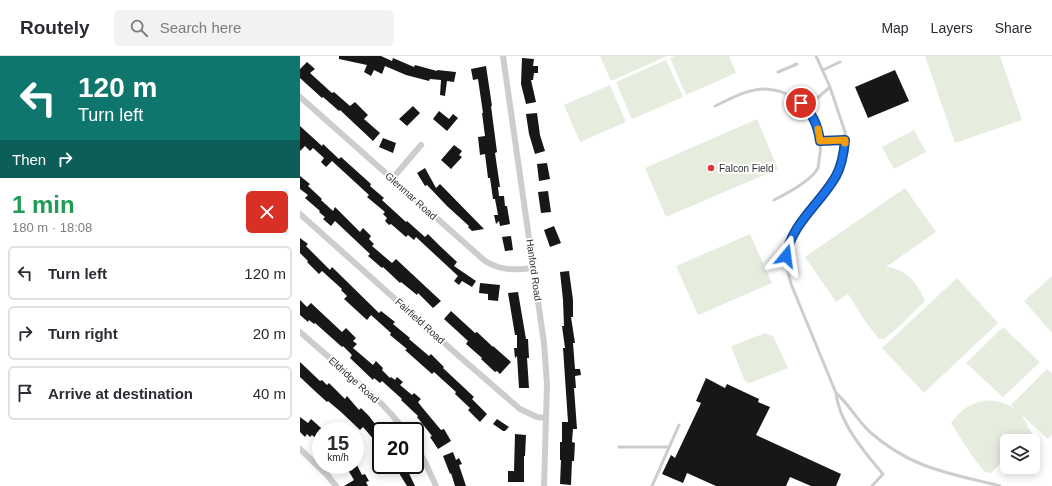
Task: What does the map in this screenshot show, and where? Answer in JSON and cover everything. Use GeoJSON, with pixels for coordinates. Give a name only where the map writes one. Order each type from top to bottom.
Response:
{"type":"FeatureCollection","features":[{"type":"Feature","properties":{"kind":"street","name":"Hanford Road"},"geometry":{"type":"LineString","coordinates":[[503,56],[546,360],[544,486]]}},
{"type":"Feature","properties":{"kind":"street","name":"Glenmar Road"},"geometry":{"type":"LineString","coordinates":[[300,97],[444,226],[491,265],[507,269],[534,268]]}},
{"type":"Feature","properties":{"kind":"street"},"geometry":{"type":"LineString","coordinates":[[392,179],[421,145]]}},
{"type":"Feature","properties":{"kind":"street","name":"Fairfield Road"},"geometry":{"type":"LineString","coordinates":[[300,214],[520,409],[537,417],[546,418]]}},
{"type":"Feature","properties":{"kind":"street","name":"Eldridge Road"},"geometry":{"type":"LineString","coordinates":[[300,332],[377,399],[397,422]]}},
{"type":"Feature","properties":{"kind":"street"},"geometry":{"type":"LineString","coordinates":[[300,449],[327,475],[336,486]]}},
{"type":"Feature","properties":{"kind":"street"},"geometry":{"type":"LineString","coordinates":[[424,460],[436,486]]}},
{"type":"Feature","properties":{"kind":"lane"},"geometry":{"type":"LineString","coordinates":[[816,56],[830,87],[846,134],[843,155],[836,175],[797,228],[790,240],[786,256],[787,270],[791,284],[836,393],[836,401],[850,431],[883,474],[872,486]]}},
{"type":"Feature","properties":{"kind":"lane"},"geometry":{"type":"LineString","coordinates":[[823,70],[840,62]]}},
{"type":"Feature","properties":{"kind":"lane"},"geometry":{"type":"LineString","coordinates":[[778,72],[797,64]]}},
{"type":"Feature","properties":{"kind":"lane"},"geometry":{"type":"LineString","coordinates":[[806,108],[830,87]]}},
{"type":"Feature","properties":{"kind":"lane"},"geometry":{"type":"LineString","coordinates":[[715,106],[749,92],[763,89],[780,92],[793,98],[806,108],[815,120],[820,141],[818,167],[805,181],[787,194],[774,200]]}},
{"type":"Feature","properties":{"kind":"lane"},"geometry":{"type":"LineString","coordinates":[[820,141],[845,140]]}},
{"type":"Feature","properties":{"kind":"lane"},"geometry":{"type":"LineString","coordinates":[[836,393],[869,431],[899,454],[918,464],[935,470],[1000,486]]}},
{"type":"Feature","properties":{"kind":"lane"},"geometry":{"type":"LineString","coordinates":[[652,486],[680,425]]}},
{"type":"Feature","properties":{"kind":"lane"},"geometry":{"type":"LineString","coordinates":[[619,447],[669,448]]}},
{"type":"Feature","properties":{"kind":"green space"},"geometry":{"type":"Polygon","coordinates":[[[600,56],[667,56],[611,81],[600,56]]]}},
{"type":"Feature","properties":{"kind":"green space"},"geometry":{"type":"Polygon","coordinates":[[[675,56],[729,56],[736,73],[686,95],[670,58],[675,56]]]}},
{"type":"Feature","properties":{"kind":"green space"},"geometry":{"type":"Polygon","coordinates":[[[925,56],[1000,56],[1022,120],[955,143],[925,56]]]}},
{"type":"Feature","properties":{"kind":"green space"},"geometry":{"type":"Polygon","coordinates":[[[666,60],[683,97],[632,119],[616,82],[666,60]]]}},
{"type":"Feature","properties":{"kind":"green space"},"geometry":{"type":"Polygon","coordinates":[[[610,85],[626,122],[580,142],[564,105],[610,85]]]}},
{"type":"Feature","properties":{"kind":"green space","name":"Falcon Field"},"geometry":{"type":"Polygon","coordinates":[[[757,119],[778,169],[666,217],[645,168],[757,119]]]}},
{"type":"Feature","properties":{"kind":"green space"},"geometry":{"type":"Polygon","coordinates":[[[914,130],[926,152],[894,169],[882,147],[914,130]]]}},
{"type":"Feature","properties":{"kind":"green space"},"geometry":{"type":"Polygon","coordinates":[[[905,188],[936,232],[886,267],[900,271],[910,278],[915,283],[925,301],[901,325],[884,339],[879,339],[865,321],[848,294],[836,302],[805,257],[905,188]]]}},
{"type":"Feature","properties":{"kind":"green space"},"geometry":{"type":"Polygon","coordinates":[[[750,234],[772,283],[698,315],[676,266],[750,234]]]}},
{"type":"Feature","properties":{"kind":"green space"},"geometry":{"type":"Polygon","coordinates":[[[1052,276],[1052,333],[1024,301],[1052,276]]]}},
{"type":"Feature","properties":{"kind":"green space"},"geometry":{"type":"Polygon","coordinates":[[[957,278],[998,323],[924,393],[882,348],[957,278]]]}},
{"type":"Feature","properties":{"kind":"green space"},"geometry":{"type":"Polygon","coordinates":[[[1003,327],[1040,362],[1003,397],[966,363],[1003,327]]]}},
{"type":"Feature","properties":{"kind":"green space"},"geometry":{"type":"Polygon","coordinates":[[[765,333],[773,336],[788,368],[750,383],[746,382],[731,346],[765,333]]]}},
{"type":"Feature","properties":{"kind":"green space"},"geometry":{"type":"Polygon","coordinates":[[[1047,369],[1052,373],[1052,435],[1048,439],[1022,415],[1032,434],[1000,434],[1000,464],[991,473],[985,472],[972,456],[951,423],[965,409],[980,401],[997,401],[1015,409],[1011,405],[1047,369]]]}},
{"type":"Feature","properties":{"kind":"building"},"geometry":{"type":"Polygon","coordinates":[[[339,56],[381,56],[392,61],[393,58],[414,67],[415,65],[437,71],[456,72],[454,82],[447,81],[445,96],[440,95],[441,80],[430,79],[429,81],[406,75],[385,66],[382,74],[374,70],[371,76],[364,72],[367,65],[339,59],[339,56]]]}},
{"type":"Feature","properties":{"kind":"building"},"geometry":{"type":"Polygon","coordinates":[[[522,58],[534,59],[533,66],[538,66],[538,73],[534,73],[533,80],[531,80],[536,102],[526,104],[521,84],[522,58]]]}},
{"type":"Feature","properties":{"kind":"building"},"geometry":{"type":"Polygon","coordinates":[[[307,62],[315,69],[310,73],[332,93],[334,92],[350,106],[355,102],[368,115],[364,119],[380,133],[373,141],[340,110],[339,111],[323,97],[322,98],[300,78],[300,69],[307,62]]]}},
{"type":"Feature","properties":{"kind":"building"},"geometry":{"type":"Polygon","coordinates":[[[486,66],[497,152],[495,153],[500,187],[498,187],[499,196],[504,196],[510,224],[500,226],[499,221],[496,224],[494,215],[498,215],[495,199],[493,199],[490,178],[488,178],[485,154],[480,155],[478,137],[485,136],[483,113],[478,79],[473,80],[471,69],[486,66]]]}},
{"type":"Feature","properties":{"kind":"building"},"geometry":{"type":"Polygon","coordinates":[[[895,70],[909,101],[868,118],[855,87],[895,70]]]}},
{"type":"Feature","properties":{"kind":"building"},"geometry":{"type":"Polygon","coordinates":[[[413,106],[420,113],[407,126],[399,119],[413,106]]]}},
{"type":"Feature","properties":{"kind":"building"},"geometry":{"type":"Polygon","coordinates":[[[439,111],[449,119],[453,114],[458,118],[447,131],[433,119],[439,111]]]}},
{"type":"Feature","properties":{"kind":"building"},"geometry":{"type":"Polygon","coordinates":[[[537,113],[540,135],[545,151],[535,154],[529,134],[526,114],[537,113]]]}},
{"type":"Feature","properties":{"kind":"building"},"geometry":{"type":"Polygon","coordinates":[[[300,126],[339,159],[341,157],[371,184],[370,186],[384,198],[382,200],[406,222],[407,221],[425,237],[428,234],[457,262],[454,266],[476,281],[472,287],[462,281],[459,285],[454,281],[458,276],[416,237],[414,240],[408,235],[406,237],[391,224],[389,225],[385,221],[387,218],[383,214],[385,212],[367,197],[369,195],[332,161],[326,167],[321,162],[324,158],[313,148],[310,151],[305,146],[300,151],[300,126]]]}},
{"type":"Feature","properties":{"kind":"building"},"geometry":{"type":"Polygon","coordinates":[[[383,138],[396,143],[393,153],[379,147],[383,138]]]}},
{"type":"Feature","properties":{"kind":"building"},"geometry":{"type":"Polygon","coordinates":[[[454,145],[462,151],[459,155],[462,157],[451,169],[441,160],[454,145]]]}},
{"type":"Feature","properties":{"kind":"building"},"geometry":{"type":"Polygon","coordinates":[[[547,163],[550,179],[539,181],[537,164],[547,163]]]}},
{"type":"Feature","properties":{"kind":"building"},"geometry":{"type":"Polygon","coordinates":[[[425,168],[436,188],[440,184],[484,229],[472,231],[468,227],[469,226],[427,185],[425,186],[417,173],[425,168]]]}},
{"type":"Feature","properties":{"kind":"building"},"geometry":{"type":"Polygon","coordinates":[[[300,176],[310,184],[308,186],[333,211],[335,207],[360,232],[363,228],[371,236],[369,239],[374,244],[372,246],[392,263],[396,259],[441,301],[433,308],[418,293],[417,295],[401,282],[400,283],[383,267],[382,268],[368,256],[370,254],[335,221],[331,226],[323,219],[325,217],[305,198],[308,195],[300,189],[300,176]]]}},
{"type":"Feature","properties":{"kind":"building"},"geometry":{"type":"Polygon","coordinates":[[[548,191],[551,212],[541,213],[538,192],[548,191]]]}},
{"type":"Feature","properties":{"kind":"building"},"geometry":{"type":"Polygon","coordinates":[[[554,226],[561,243],[550,247],[544,230],[554,226]]]}},
{"type":"Feature","properties":{"kind":"building"},"geometry":{"type":"Polygon","coordinates":[[[511,236],[513,250],[505,251],[502,237],[511,236]]]}},
{"type":"Feature","properties":{"kind":"building"},"geometry":{"type":"Polygon","coordinates":[[[300,238],[308,244],[306,246],[330,270],[332,267],[379,313],[381,311],[395,322],[393,324],[429,356],[431,354],[444,367],[443,368],[474,397],[472,399],[487,414],[480,422],[468,410],[470,408],[455,394],[456,392],[434,372],[432,374],[405,350],[407,349],[390,335],[391,333],[371,315],[367,320],[344,299],[347,296],[341,290],[342,289],[322,271],[319,274],[307,262],[308,261],[300,253],[300,238]]]}},
{"type":"Feature","properties":{"kind":"building"},"geometry":{"type":"Polygon","coordinates":[[[569,271],[573,300],[573,317],[571,317],[575,343],[573,343],[575,369],[580,369],[581,375],[575,376],[576,388],[574,388],[577,429],[573,429],[572,442],[575,443],[574,461],[572,461],[571,485],[560,484],[560,442],[562,442],[562,422],[568,422],[563,348],[565,348],[562,326],[564,326],[563,300],[560,272],[569,271]]]}},
{"type":"Feature","properties":{"kind":"building"},"geometry":{"type":"Polygon","coordinates":[[[480,283],[500,285],[498,301],[488,300],[488,294],[479,293],[480,283]]]}},
{"type":"Feature","properties":{"kind":"building"},"geometry":{"type":"Polygon","coordinates":[[[518,292],[526,339],[528,339],[529,358],[527,358],[529,388],[519,388],[517,356],[515,358],[514,348],[517,348],[517,335],[515,335],[508,293],[518,292]]]}},
{"type":"Feature","properties":{"kind":"building"},"geometry":{"type":"Polygon","coordinates":[[[300,300],[307,307],[311,303],[342,332],[346,328],[356,338],[353,341],[357,344],[353,348],[373,365],[376,361],[390,378],[391,377],[395,380],[397,377],[403,382],[400,385],[412,395],[414,393],[421,399],[418,402],[441,430],[444,429],[451,441],[438,449],[430,437],[432,436],[424,426],[424,422],[421,422],[417,417],[418,416],[401,400],[402,399],[382,381],[380,383],[374,378],[373,380],[350,358],[352,355],[343,346],[342,347],[315,323],[314,324],[309,320],[308,322],[300,315],[300,300]]]}},
{"type":"Feature","properties":{"kind":"building"},"geometry":{"type":"Polygon","coordinates":[[[451,311],[475,333],[477,332],[511,362],[500,374],[497,371],[495,372],[481,359],[482,358],[466,344],[468,341],[444,319],[451,311]]]}},
{"type":"Feature","properties":{"kind":"building"},"geometry":{"type":"Polygon","coordinates":[[[300,362],[320,381],[322,380],[327,385],[329,383],[345,399],[347,396],[359,410],[361,408],[374,422],[372,422],[372,438],[364,428],[364,422],[352,422],[300,377],[300,362]]]}},
{"type":"Feature","properties":{"kind":"building"},"geometry":{"type":"Polygon","coordinates":[[[706,378],[725,388],[727,384],[759,399],[758,402],[770,407],[756,435],[841,474],[836,486],[811,486],[790,477],[786,486],[716,486],[687,473],[683,483],[662,474],[671,455],[675,458],[701,403],[696,401],[706,378]]]}},
{"type":"Feature","properties":{"kind":"building"},"geometry":{"type":"Polygon","coordinates":[[[300,417],[308,423],[311,419],[314,422],[312,422],[312,435],[310,437],[307,434],[305,437],[300,432],[300,417]]]}},
{"type":"Feature","properties":{"kind":"building"},"geometry":{"type":"Polygon","coordinates":[[[497,419],[509,427],[505,431],[493,424],[497,419]]]}},
{"type":"Feature","properties":{"kind":"building"},"geometry":{"type":"Polygon","coordinates":[[[515,434],[526,435],[524,482],[508,482],[508,471],[514,471],[515,434]]]}},
{"type":"Feature","properties":{"kind":"building"},"geometry":{"type":"Polygon","coordinates":[[[453,452],[456,460],[459,458],[462,464],[459,465],[466,486],[455,486],[443,456],[453,452]]]}},
{"type":"Feature","properties":{"kind":"building"},"geometry":{"type":"Polygon","coordinates":[[[350,474],[365,474],[369,481],[366,482],[368,486],[344,486],[354,480],[350,474]]]}},
{"type":"Feature","properties":{"kind":"building"},"geometry":{"type":"Polygon","coordinates":[[[400,474],[409,474],[415,486],[407,486],[400,474]]]}},
{"type":"Feature","properties":{"kind":"slow traffic"},"geometry":{"type":"LineString","coordinates":[[818,129],[820,141],[845,140],[845,143]]}},
{"type":"Feature","properties":{"kind":"place","name":"Falcon Field"},"geometry":{"type":"Point","coordinates":[711,168]}},
{"type":"Feature","properties":{"kind":"route"},"geometry":{"type":"LineString","coordinates":[[786,256],[790,240],[797,228],[833,181],[840,166],[845,140],[820,141],[815,120],[801,103]]}}]}
